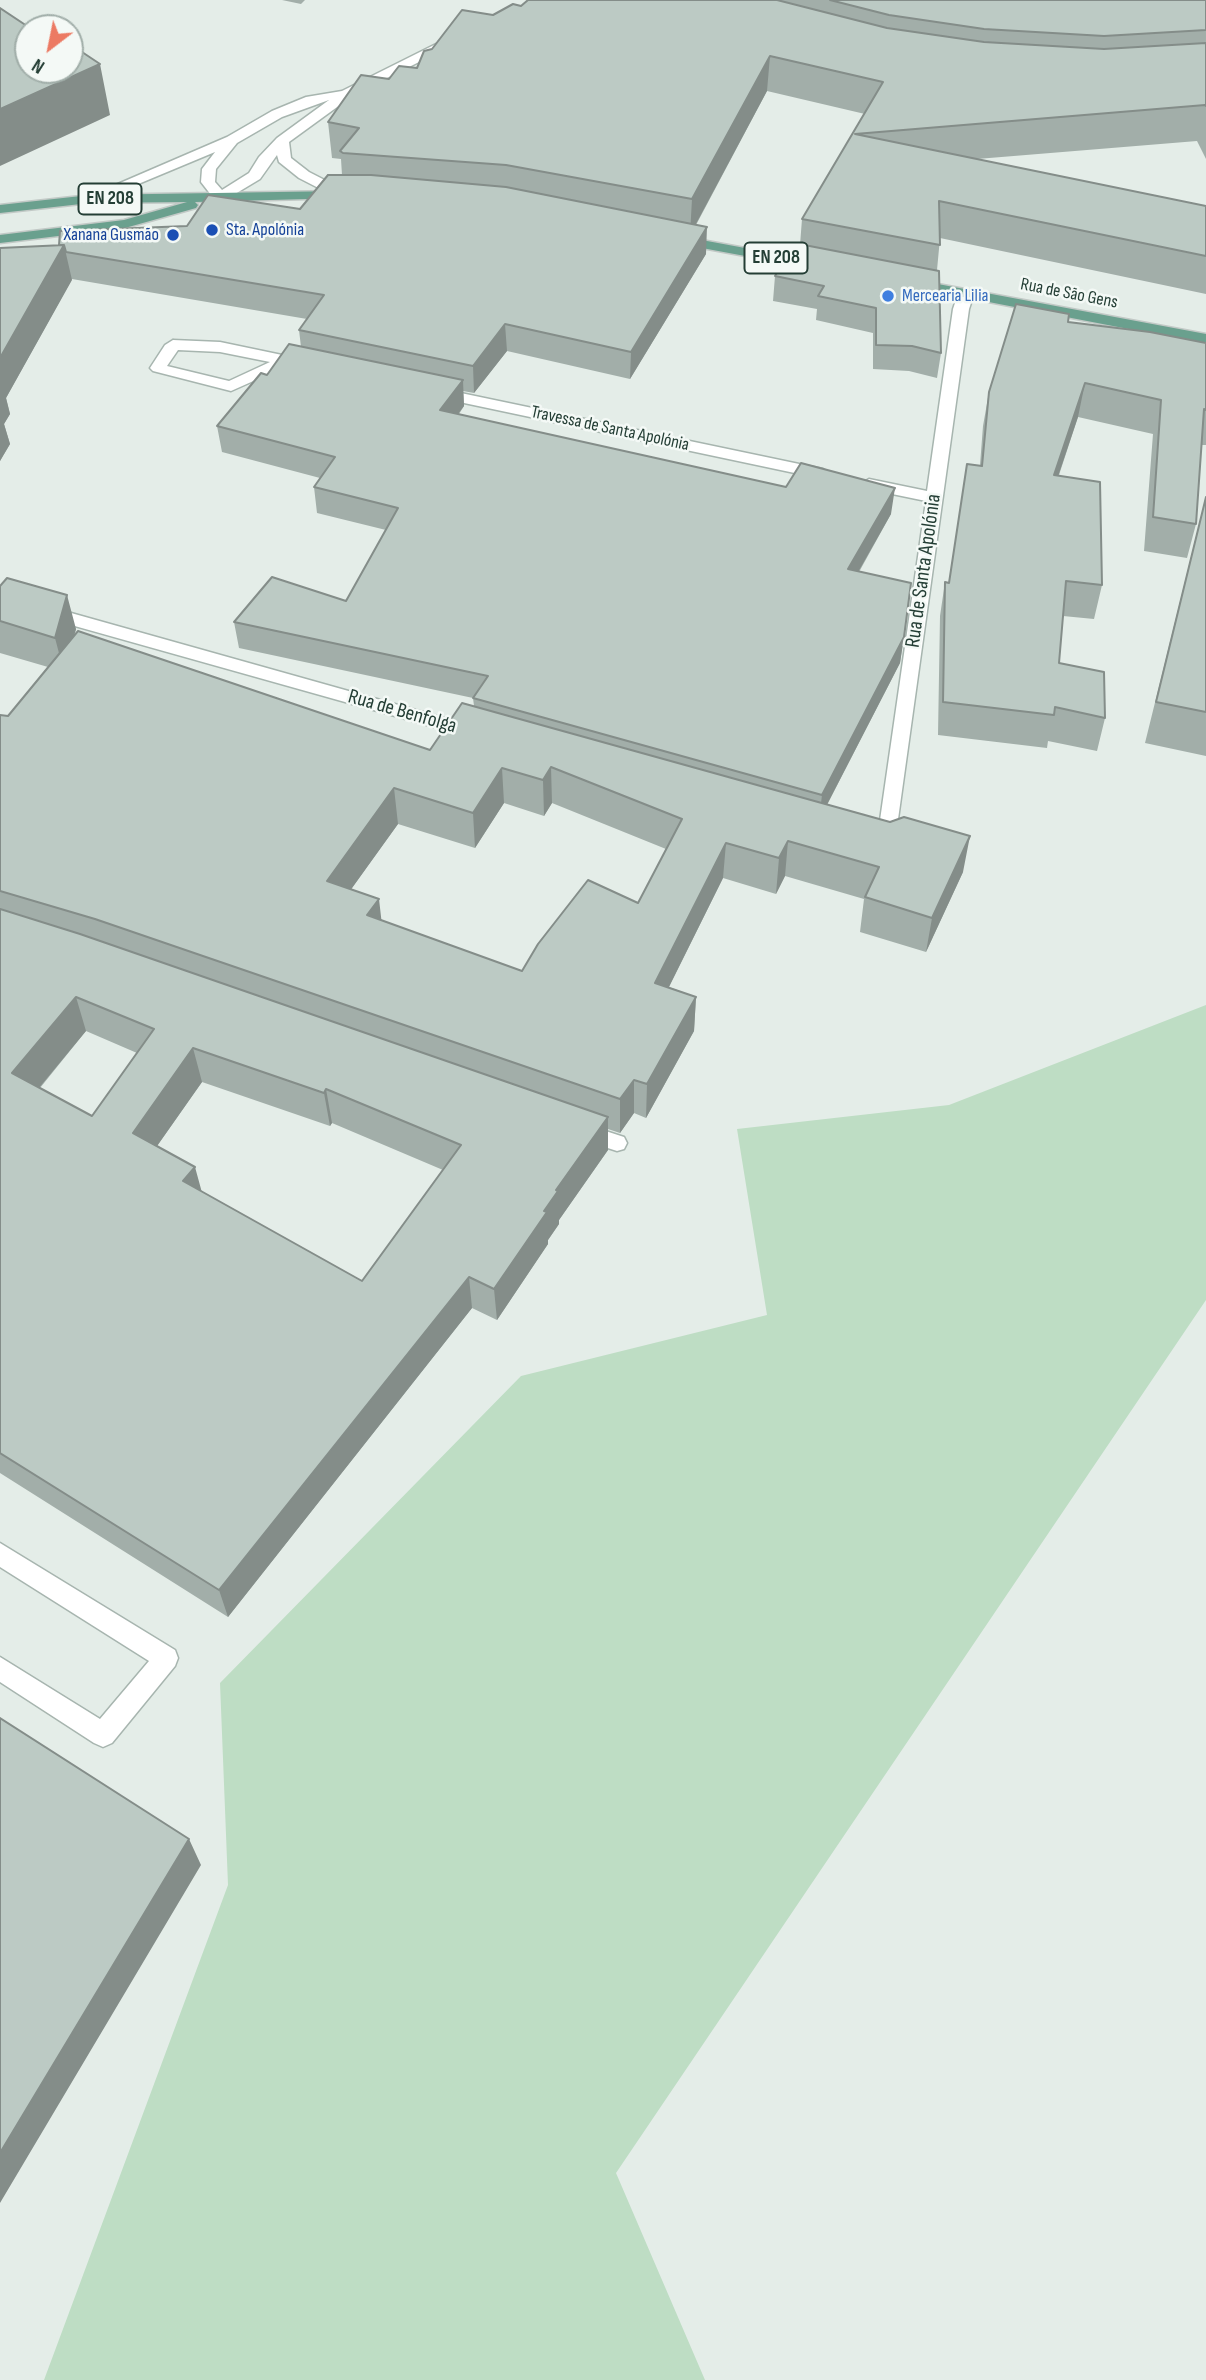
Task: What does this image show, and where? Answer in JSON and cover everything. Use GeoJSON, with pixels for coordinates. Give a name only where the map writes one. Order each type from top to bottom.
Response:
{"type":"FeatureCollection","features":[{"type":"Feature","properties":{"kind":"main road","name":"EN 208"},"geometry":{"type":"LineString","coordinates":[[0,209],[90,200],[349,195]]}},
{"type":"Feature","properties":{"kind":"main road","name":"EN 208"},"geometry":{"type":"LineString","coordinates":[[0,239],[125,225],[220,197]]}},
{"type":"Feature","properties":{"kind":"main road","name":"EN 208"},"geometry":{"type":"LineString","coordinates":[[668,238],[829,268]]}},
{"type":"Feature","properties":{"kind":"main road","name":"Rua de São Gens"},"geometry":{"type":"LineString","coordinates":[[896,281],[1206,339]]}},
{"type":"Feature","properties":{"kind":"street"},"geometry":{"type":"LineString","coordinates":[[232,139],[209,169],[208,182],[220,197],[255,176],[264,160],[282,141],[350,91],[459,36]]}},
{"type":"Feature","properties":{"kind":"street"},"geometry":{"type":"LineString","coordinates":[[90,200],[232,139],[311,100],[350,91]]}},
{"type":"Feature","properties":{"kind":"street"},"geometry":{"type":"LineString","coordinates":[[282,141],[284,159],[304,176],[349,195]]}},
{"type":"Feature","properties":{"kind":"street","name":"Rua de Santa Apolónia"},"geometry":{"type":"LineString","coordinates":[[879,846],[935,498],[961,309],[966,294]]}},
{"type":"Feature","properties":{"kind":"street"},"geometry":{"type":"LineString","coordinates":[[285,361],[231,386],[158,368],[173,345],[220,347],[325,369]]}},
{"type":"Feature","properties":{"kind":"street","name":"Travessa de Santa Apolónia"},"geometry":{"type":"LineString","coordinates":[[420,389],[935,498]]}},
{"type":"Feature","properties":{"kind":"street","name":"Rua de Benfolga"},"geometry":{"type":"LineString","coordinates":[[0,599],[487,736]]}},
{"type":"Feature","properties":{"kind":"street"},"geometry":{"type":"LineString","coordinates":[[565,1125],[617,1143]]}},
{"type":"Feature","properties":{"kind":"street"},"geometry":{"type":"LineString","coordinates":[[0,1553],[166,1658],[103,1735],[0,1668]]}},
{"type":"Feature","properties":{"kind":"green space"},"geometry":{"type":"Polygon","coordinates":[[[1206,1005],[1206,1300],[616,2173],[705,2380],[44,2380],[228,1885],[220,1683],[521,1376],[767,1315],[737,1129],[949,1105],[1206,1005]]]}},
{"type":"Feature","properties":{"kind":"building"},"geometry":{"type":"Polygon","coordinates":[[[528,0],[777,0],[887,28],[984,42],[1104,49],[1206,43],[1206,106],[855,134],[1206,206],[1206,256],[939,201],[940,245],[802,219],[883,82],[770,56],[692,199],[506,165],[340,151],[359,128],[328,122],[361,75],[389,79],[399,66],[417,68],[424,51],[432,49],[462,10],[493,15],[513,4],[521,6],[528,0]]]}},
{"type":"Feature","properties":{"kind":"building"},"geometry":{"type":"Polygon","coordinates":[[[830,0],[1206,0],[1206,30],[1104,36],[984,29],[889,15],[830,0]]]}},
{"type":"Feature","properties":{"kind":"building"},"geometry":{"type":"Polygon","coordinates":[[[0,8],[14,17],[14,84],[56,84],[0,109],[0,8]]]}},
{"type":"Feature","properties":{"kind":"building"},"geometry":{"type":"Polygon","coordinates":[[[84,53],[100,64],[84,71],[84,53]]]}},
{"type":"Feature","properties":{"kind":"building"},"geometry":{"type":"Polygon","coordinates":[[[328,175],[371,175],[506,187],[707,227],[631,352],[505,324],[473,366],[299,330],[324,295],[66,252],[64,245],[59,245],[60,231],[187,226],[208,195],[300,209],[328,175]]]}},
{"type":"Feature","properties":{"kind":"building"},"geometry":{"type":"Polygon","coordinates":[[[794,243],[939,271],[941,353],[912,346],[876,345],[876,308],[818,296],[824,286],[775,276],[794,243]]]}},
{"type":"Feature","properties":{"kind":"building"},"geometry":{"type":"Polygon","coordinates":[[[64,245],[0,358],[0,248],[64,245]]]}},
{"type":"Feature","properties":{"kind":"building"},"geometry":{"type":"Polygon","coordinates":[[[1016,304],[1069,314],[1068,322],[1150,332],[1206,343],[1206,410],[1204,409],[1196,524],[1153,517],[1161,400],[1085,383],[1054,475],[1100,482],[1102,585],[1066,581],[1059,663],[1104,672],[1105,718],[1055,707],[1054,715],[943,702],[945,582],[949,583],[967,464],[982,466],[989,392],[1016,304]]]}},
{"type":"Feature","properties":{"kind":"building"},"geometry":{"type":"Polygon","coordinates":[[[289,344],[463,380],[440,410],[786,487],[801,463],[895,488],[848,569],[911,583],[904,637],[822,795],[473,698],[488,676],[234,622],[272,577],[346,601],[398,508],[314,487],[335,457],[217,426],[261,373],[267,375],[289,344]]]}},
{"type":"Feature","properties":{"kind":"building"},"geometry":{"type":"Polygon","coordinates":[[[1206,497],[1206,712],[1156,702],[1206,497]]]}},
{"type":"Feature","properties":{"kind":"building"},"geometry":{"type":"Polygon","coordinates":[[[7,578],[67,595],[55,638],[0,621],[0,586],[7,578]]]}},
{"type":"Feature","properties":{"kind":"building"},"geometry":{"type":"Polygon","coordinates":[[[78,631],[430,750],[462,703],[890,822],[904,817],[970,836],[932,918],[865,897],[879,867],[788,841],[779,858],[726,843],[655,983],[696,997],[647,1084],[634,1080],[620,1099],[95,919],[0,891],[0,715],[8,716],[78,631]],[[551,767],[543,780],[502,768],[473,813],[394,788],[327,881],[379,899],[367,915],[522,971],[538,944],[588,880],[638,903],[682,819],[551,767]]]}},
{"type":"Feature","properties":{"kind":"building"},"geometry":{"type":"Polygon","coordinates":[[[0,909],[80,934],[608,1117],[556,1190],[558,1191],[544,1211],[547,1212],[494,1289],[469,1277],[219,1590],[0,1453],[0,909]],[[76,997],[12,1073],[92,1116],[154,1029],[76,997]],[[193,1048],[133,1133],[195,1167],[183,1181],[362,1281],[461,1145],[326,1089],[324,1093],[193,1048]]]}},
{"type":"Feature","properties":{"kind":"building"},"geometry":{"type":"Polygon","coordinates":[[[0,1718],[189,1839],[0,2153],[0,1718]]]}},
{"type":"Feature","properties":{"kind":"place","name":"Sta. Apolónia"},"geometry":{"type":"Point","coordinates":[212,230]}},
{"type":"Feature","properties":{"kind":"place","name":"Xanana Gusmão"},"geometry":{"type":"Point","coordinates":[173,235]}},
{"type":"Feature","properties":{"kind":"place","name":"Mercearia Lilia"},"geometry":{"type":"Point","coordinates":[888,296]}}]}
